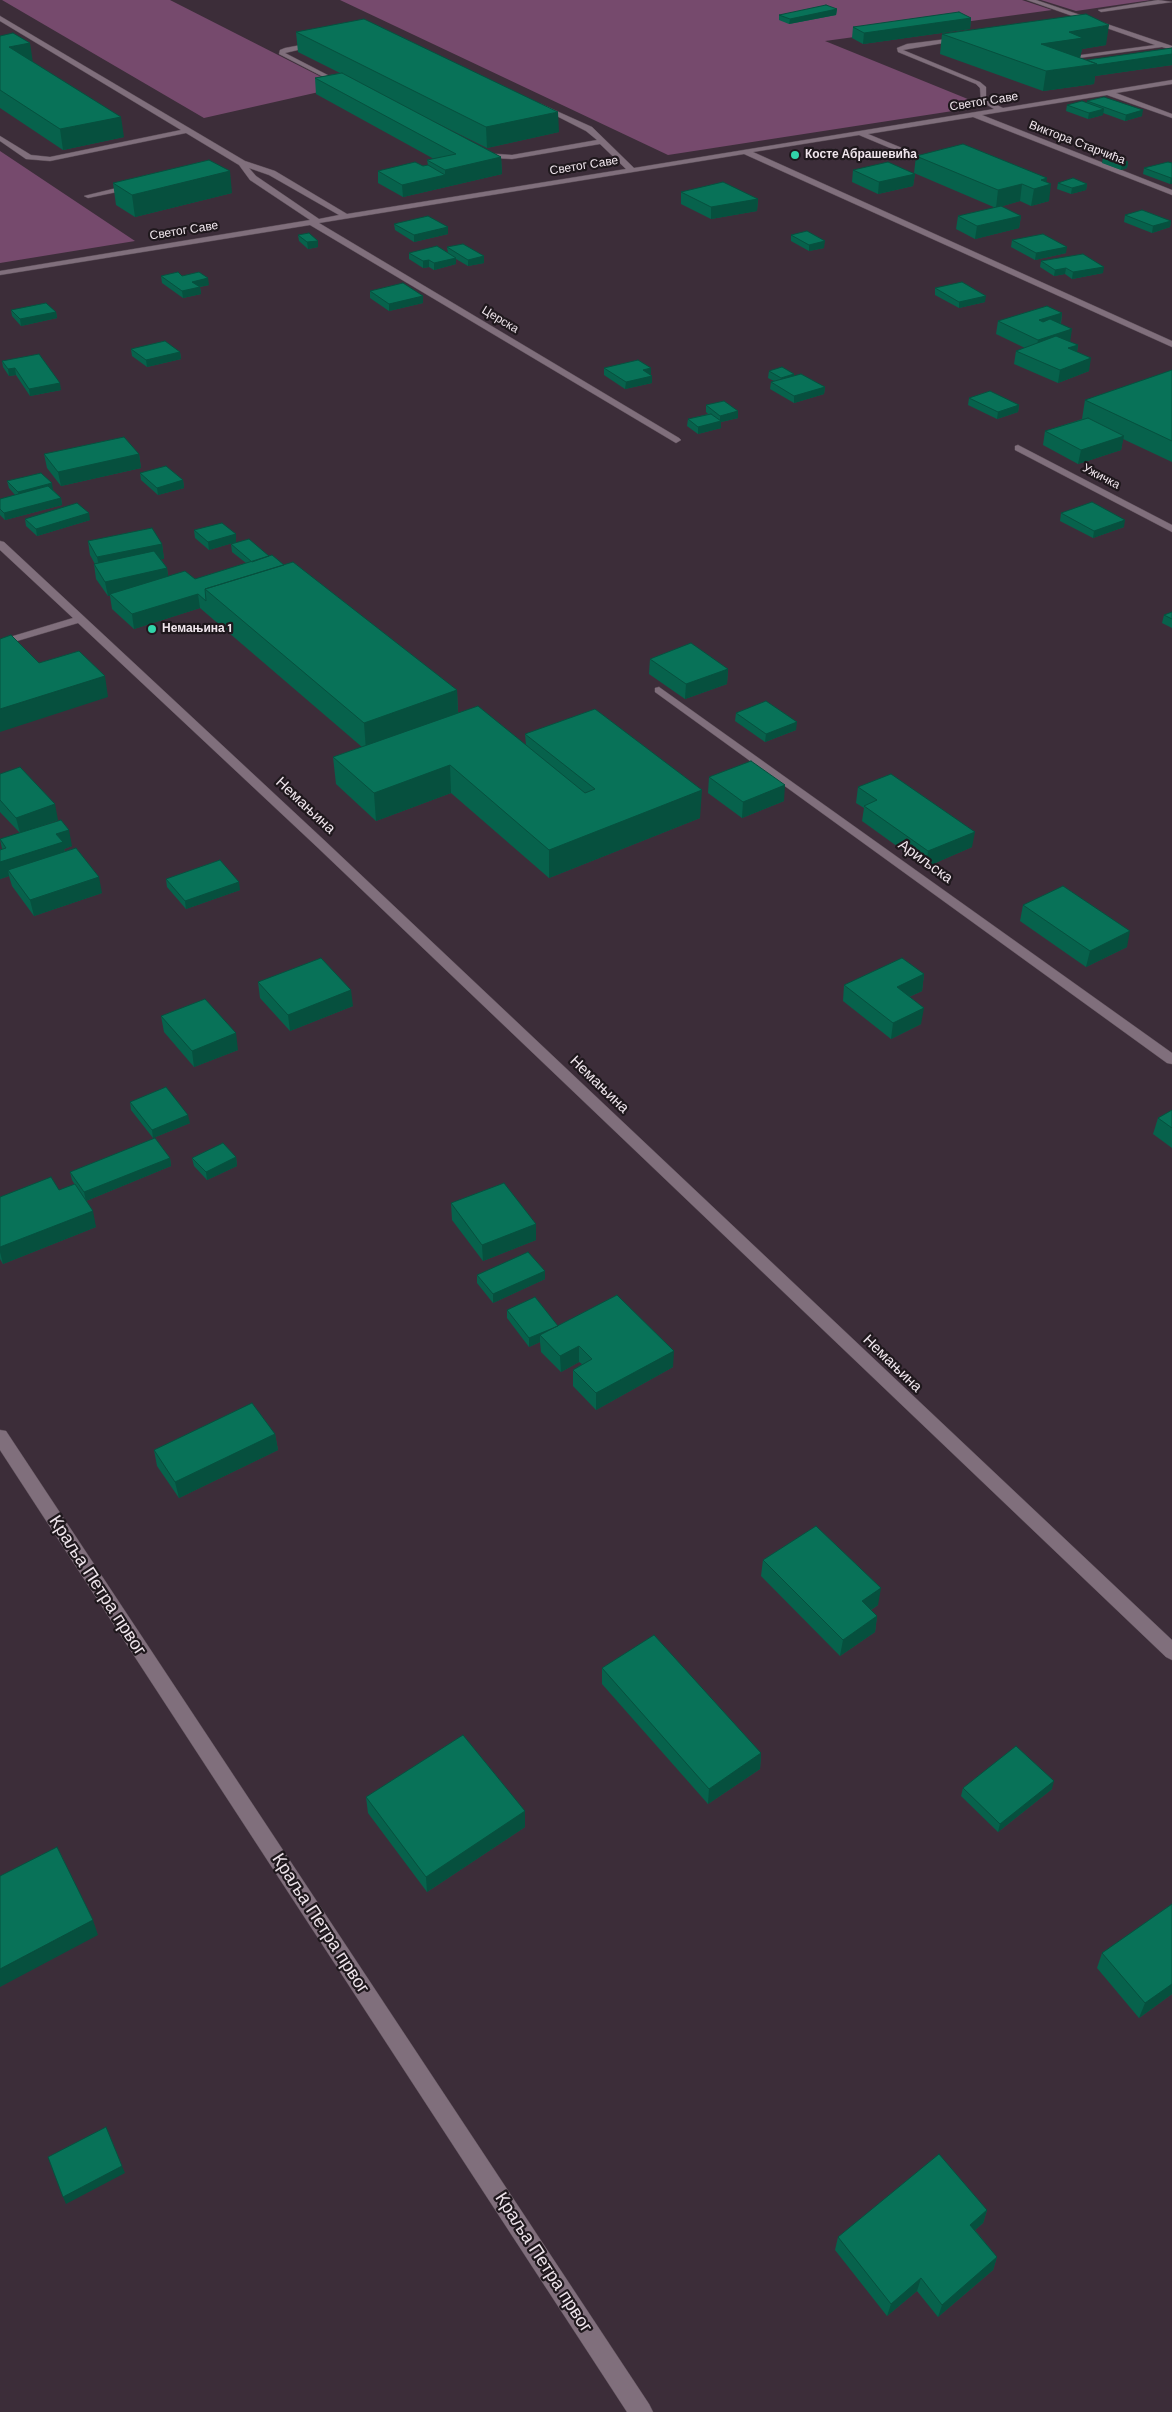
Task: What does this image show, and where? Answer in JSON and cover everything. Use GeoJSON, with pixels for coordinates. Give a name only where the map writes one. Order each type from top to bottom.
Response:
{"type":"FeatureCollection","features":[{"type":"Feature","properties":{"kind":"street"},"geometry":{"type":"LineString","coordinates":[[1030,0],[1172,48]]}},
{"type":"Feature","properties":{"kind":"street"},"geometry":{"type":"LineString","coordinates":[[1101,10],[1171,0]]}},
{"type":"Feature","properties":{"kind":"street"},"geometry":{"type":"LineString","coordinates":[[0,18],[242,162],[272,174],[346,216]]}},
{"type":"Feature","properties":{"kind":"street"},"geometry":{"type":"LineString","coordinates":[[965,37],[906,46],[900,49],[900,51],[978,82],[983,87],[983,100],[987,104],[1003,110]]}},
{"type":"Feature","properties":{"kind":"street"},"geometry":{"type":"LineString","coordinates":[[322,42],[287,49],[282,51],[282,54],[353,90]]}},
{"type":"Feature","properties":{"kind":"street"},"geometry":{"type":"LineString","coordinates":[[1081,57],[1163,45]]}},
{"type":"Feature","properties":{"kind":"street","name":"Светог Саве"},"geometry":{"type":"LineString","coordinates":[[0,272],[1172,82]]}},
{"type":"Feature","properties":{"kind":"street"},"geometry":{"type":"LineString","coordinates":[[1108,92],[1172,116]]}},
{"type":"Feature","properties":{"kind":"street"},"geometry":{"type":"LineString","coordinates":[[533,103],[589,129],[604,141],[632,170]]}},
{"type":"Feature","properties":{"kind":"street","name":"Виктора Старчића"},"geometry":{"type":"LineString","coordinates":[[974,115],[1172,193]]}},
{"type":"Feature","properties":{"kind":"street"},"geometry":{"type":"LineString","coordinates":[[0,138],[29,158],[50,159],[188,130]]}},
{"type":"Feature","properties":{"kind":"street"},"geometry":{"type":"LineString","coordinates":[[860,133],[933,164]]}},
{"type":"Feature","properties":{"kind":"street"},"geometry":{"type":"LineString","coordinates":[[477,154],[492,157],[512,157],[604,141]]}},
{"type":"Feature","properties":{"kind":"street"},"geometry":{"type":"LineString","coordinates":[[746,152],[994,262],[1172,344]]}},
{"type":"Feature","properties":{"kind":"street"},"geometry":{"type":"LineString","coordinates":[[232,165],[242,162]]}},
{"type":"Feature","properties":{"kind":"street","name":"Церска"},"geometry":{"type":"LineString","coordinates":[[242,162],[253,178],[314,222],[676,440]]}},
{"type":"Feature","properties":{"kind":"street"},"geometry":{"type":"LineString","coordinates":[[88,196],[146,183]]}},
{"type":"Feature","properties":{"kind":"street","name":"Ужичка"},"geometry":{"type":"LineString","coordinates":[[1018,448],[1172,529]]}},
{"type":"Feature","properties":{"kind":"street","name":"Немањина"},"geometry":{"type":"LineString","coordinates":[[0,544],[320,842],[1172,1652]]}},
{"type":"Feature","properties":{"kind":"street"},"geometry":{"type":"LineString","coordinates":[[0,643],[79,619]]}},
{"type":"Feature","properties":{"kind":"street","name":"Ариљска"},"geometry":{"type":"LineString","coordinates":[[659,690],[1172,1060]]}},
{"type":"Feature","properties":{"kind":"street","name":"Краља Петра првог"},"geometry":{"type":"LineString","coordinates":[[0,1436],[641,2412]]}},
{"type":"Feature","properties":{"kind":"shaded area"},"geometry":{"type":"Polygon","coordinates":[[[2,0],[170,0],[341,87],[204,118],[2,0]]]}},
{"type":"Feature","properties":{"kind":"shaded area"},"geometry":{"type":"Polygon","coordinates":[[[340,0],[1022,0],[1052,10],[825,41],[985,106],[668,155],[340,0]]]}},
{"type":"Feature","properties":{"kind":"shaded area"},"geometry":{"type":"Polygon","coordinates":[[[1041,0],[1151,0],[1076,11],[1041,0]]]}},
{"type":"Feature","properties":{"kind":"shaded area"},"geometry":{"type":"Polygon","coordinates":[[[0,151],[135,241],[0,263],[0,151]]]}},
{"type":"Feature","properties":{"kind":"building"},"geometry":{"type":"Polygon","coordinates":[[[826,5],[837,9],[790,19],[779,15],[826,5]]]}},
{"type":"Feature","properties":{"kind":"building"},"geometry":{"type":"Polygon","coordinates":[[[959,12],[971,18],[864,33],[853,27],[959,12]]]}},
{"type":"Feature","properties":{"kind":"building"},"geometry":{"type":"Polygon","coordinates":[[[1086,14],[1109,25],[1069,32],[1083,38],[1041,44],[1097,64],[1046,71],[942,34],[1086,14]]]}},
{"type":"Feature","properties":{"kind":"building"},"geometry":{"type":"Polygon","coordinates":[[[364,19],[558,112],[486,127],[296,32],[364,19]]]}},
{"type":"Feature","properties":{"kind":"building"},"geometry":{"type":"Polygon","coordinates":[[[13,33],[30,43],[9,47],[121,117],[60,129],[0,90],[0,36],[13,33]]]}},
{"type":"Feature","properties":{"kind":"building"},"geometry":{"type":"Polygon","coordinates":[[[1172,48],[1172,54],[1097,65],[1087,60],[1172,48]]]}},
{"type":"Feature","properties":{"kind":"building"},"geometry":{"type":"Polygon","coordinates":[[[342,73],[501,157],[445,170],[427,160],[456,154],[315,78],[342,73]]]}},
{"type":"Feature","properties":{"kind":"building"},"geometry":{"type":"Polygon","coordinates":[[[1104,97],[1143,110],[1126,115],[1087,101],[1104,97]]]}},
{"type":"Feature","properties":{"kind":"building"},"geometry":{"type":"Polygon","coordinates":[[[1082,101],[1104,109],[1089,113],[1067,105],[1082,101]]]}},
{"type":"Feature","properties":{"kind":"building"},"geometry":{"type":"Polygon","coordinates":[[[963,144],[1047,178],[1041,180],[1051,184],[1034,189],[1022,184],[998,190],[916,156],[963,144]]]}},
{"type":"Feature","properties":{"kind":"building"},"geometry":{"type":"Polygon","coordinates":[[[1109,155],[1128,162],[1122,163],[1103,157],[1109,155]]]}},
{"type":"Feature","properties":{"kind":"building"},"geometry":{"type":"Polygon","coordinates":[[[209,160],[230,171],[132,195],[113,183],[209,160]]]}},
{"type":"Feature","properties":{"kind":"building"},"geometry":{"type":"Polygon","coordinates":[[[415,162],[423,166],[428,165],[445,175],[402,185],[378,171],[415,162]]]}},
{"type":"Feature","properties":{"kind":"building"},"geometry":{"type":"Polygon","coordinates":[[[888,162],[915,174],[879,182],[853,170],[888,162]]]}},
{"type":"Feature","properties":{"kind":"building"},"geometry":{"type":"Polygon","coordinates":[[[1168,162],[1172,163],[1172,178],[1144,168],[1168,162]]]}},
{"type":"Feature","properties":{"kind":"building"},"geometry":{"type":"Polygon","coordinates":[[[1073,178],[1087,184],[1072,188],[1058,183],[1073,178]]]}},
{"type":"Feature","properties":{"kind":"building"},"geometry":{"type":"Polygon","coordinates":[[[723,182],[758,199],[711,207],[681,192],[723,182]]]}},
{"type":"Feature","properties":{"kind":"building"},"geometry":{"type":"Polygon","coordinates":[[[1001,206],[1021,216],[977,226],[958,216],[1001,206]]]}},
{"type":"Feature","properties":{"kind":"building"},"geometry":{"type":"Polygon","coordinates":[[[1142,210],[1171,221],[1153,226],[1125,215],[1142,210]]]}},
{"type":"Feature","properties":{"kind":"building"},"geometry":{"type":"Polygon","coordinates":[[[428,216],[448,227],[414,235],[394,224],[428,216]]]}},
{"type":"Feature","properties":{"kind":"building"},"geometry":{"type":"Polygon","coordinates":[[[807,231],[825,241],[809,245],[791,235],[807,231]]]}},
{"type":"Feature","properties":{"kind":"building"},"geometry":{"type":"Polygon","coordinates":[[[309,233],[318,241],[307,242],[298,235],[309,233]]]}},
{"type":"Feature","properties":{"kind":"building"},"geometry":{"type":"Polygon","coordinates":[[[1043,234],[1067,247],[1036,253],[1012,240],[1043,234]]]}},
{"type":"Feature","properties":{"kind":"building"},"geometry":{"type":"Polygon","coordinates":[[[463,244],[484,256],[468,260],[447,247],[463,244]]]}},
{"type":"Feature","properties":{"kind":"building"},"geometry":{"type":"Polygon","coordinates":[[[437,246],[456,258],[434,263],[429,260],[423,261],[409,253],[437,246]]]}},
{"type":"Feature","properties":{"kind":"building"},"geometry":{"type":"Polygon","coordinates":[[[1083,254],[1104,267],[1073,272],[1066,268],[1055,270],[1041,261],[1083,254]]]}},
{"type":"Feature","properties":{"kind":"building"},"geometry":{"type":"Polygon","coordinates":[[[178,272],[182,276],[199,272],[208,278],[192,282],[200,287],[182,291],[161,276],[178,272]]]}},
{"type":"Feature","properties":{"kind":"building"},"geometry":{"type":"Polygon","coordinates":[[[962,282],[986,296],[959,302],[935,288],[962,282]]]}},
{"type":"Feature","properties":{"kind":"building"},"geometry":{"type":"Polygon","coordinates":[[[403,283],[423,296],[389,304],[370,291],[403,283]]]}},
{"type":"Feature","properties":{"kind":"building"},"geometry":{"type":"Polygon","coordinates":[[[46,303],[56,312],[20,319],[11,310],[46,303]]]}},
{"type":"Feature","properties":{"kind":"building"},"geometry":{"type":"Polygon","coordinates":[[[1047,306],[1062,313],[1039,320],[1043,322],[1050,319],[1072,329],[1038,340],[998,321],[1047,306]]]}},
{"type":"Feature","properties":{"kind":"building"},"geometry":{"type":"Polygon","coordinates":[[[1056,336],[1078,345],[1068,348],[1091,358],[1060,370],[1016,351],[1056,336]]]}},
{"type":"Feature","properties":{"kind":"building"},"geometry":{"type":"Polygon","coordinates":[[[165,341],[180,352],[146,360],[131,349],[165,341]]]}},
{"type":"Feature","properties":{"kind":"building"},"geometry":{"type":"Polygon","coordinates":[[[39,354],[60,383],[29,389],[15,368],[8,369],[2,361],[39,354]]]}},
{"type":"Feature","properties":{"kind":"building"},"geometry":{"type":"Polygon","coordinates":[[[638,360],[651,368],[643,370],[652,376],[626,382],[604,368],[638,360]]]}},
{"type":"Feature","properties":{"kind":"building"},"geometry":{"type":"Polygon","coordinates":[[[782,367],[794,374],[781,378],[769,371],[782,367]]]}},
{"type":"Feature","properties":{"kind":"building"},"geometry":{"type":"Polygon","coordinates":[[[1172,370],[1172,441],[1085,400],[1172,370]]]}},
{"type":"Feature","properties":{"kind":"building"},"geometry":{"type":"Polygon","coordinates":[[[801,374],[825,387],[794,396],[771,382],[801,374]]]}},
{"type":"Feature","properties":{"kind":"building"},"geometry":{"type":"Polygon","coordinates":[[[990,391],[1019,405],[998,412],[969,398],[990,391]]]}},
{"type":"Feature","properties":{"kind":"building"},"geometry":{"type":"Polygon","coordinates":[[[724,401],[738,411],[720,416],[706,405],[724,401]]]}},
{"type":"Feature","properties":{"kind":"building"},"geometry":{"type":"Polygon","coordinates":[[[711,414],[721,421],[698,427],[688,419],[711,414]]]}},
{"type":"Feature","properties":{"kind":"building"},"geometry":{"type":"Polygon","coordinates":[[[1088,418],[1124,436],[1081,450],[1045,431],[1088,418]]]}},
{"type":"Feature","properties":{"kind":"building"},"geometry":{"type":"Polygon","coordinates":[[[124,437],[139,454],[58,472],[44,454],[124,437]]]}},
{"type":"Feature","properties":{"kind":"building"},"geometry":{"type":"Polygon","coordinates":[[[166,466],[183,480],[157,488],[140,473],[166,466]]]}},
{"type":"Feature","properties":{"kind":"building"},"geometry":{"type":"Polygon","coordinates":[[[41,473],[52,483],[18,492],[7,481],[41,473]]]}},
{"type":"Feature","properties":{"kind":"building"},"geometry":{"type":"Polygon","coordinates":[[[48,486],[61,498],[4,513],[0,509],[0,499],[48,486]]]}},
{"type":"Feature","properties":{"kind":"building"},"geometry":{"type":"Polygon","coordinates":[[[1092,502],[1125,520],[1094,531],[1061,513],[1092,502]]]}},
{"type":"Feature","properties":{"kind":"building"},"geometry":{"type":"Polygon","coordinates":[[[77,503],[89,513],[36,529],[25,519],[77,503]]]}},
{"type":"Feature","properties":{"kind":"building"},"geometry":{"type":"Polygon","coordinates":[[[222,523],[236,534],[208,542],[194,530],[222,523]]]}},
{"type":"Feature","properties":{"kind":"building"},"geometry":{"type":"Polygon","coordinates":[[[152,528],[162,544],[97,557],[88,541],[152,528]]]}},
{"type":"Feature","properties":{"kind":"building"},"geometry":{"type":"Polygon","coordinates":[[[249,539],[269,556],[252,562],[231,544],[249,539]]]}},
{"type":"Feature","properties":{"kind":"building"},"geometry":{"type":"Polygon","coordinates":[[[154,551],[167,568],[105,582],[94,564],[154,551]]]}},
{"type":"Feature","properties":{"kind":"building"},"geometry":{"type":"Polygon","coordinates":[[[272,555],[284,565],[205,589],[206,601],[198,594],[132,614],[110,594],[185,571],[195,579],[272,555]]]}},
{"type":"Feature","properties":{"kind":"building"},"geometry":{"type":"Polygon","coordinates":[[[293,562],[457,690],[364,723],[205,589],[293,562]]]}},
{"type":"Feature","properties":{"kind":"building"},"geometry":{"type":"Polygon","coordinates":[[[1172,612],[1172,619],[1164,615],[1172,612]]]}},
{"type":"Feature","properties":{"kind":"building"},"geometry":{"type":"Polygon","coordinates":[[[11,635],[39,663],[79,651],[105,676],[0,709],[0,639],[11,635]]]}},
{"type":"Feature","properties":{"kind":"building"},"geometry":{"type":"Polygon","coordinates":[[[691,643],[728,669],[686,684],[650,659],[691,643]]]}},
{"type":"Feature","properties":{"kind":"building"},"geometry":{"type":"Polygon","coordinates":[[[766,701],[797,722],[766,734],[736,713],[766,701]]]}},
{"type":"Feature","properties":{"kind":"building"},"geometry":{"type":"Polygon","coordinates":[[[478,706],[585,793],[595,789],[525,734],[595,709],[702,790],[549,850],[450,765],[374,793],[333,757],[478,706]]]}},
{"type":"Feature","properties":{"kind":"building"},"geometry":{"type":"Polygon","coordinates":[[[751,761],[785,785],[743,802],[709,777],[751,761]]]}},
{"type":"Feature","properties":{"kind":"building"},"geometry":{"type":"Polygon","coordinates":[[[20,767],[55,804],[16,818],[0,800],[0,774],[20,767]]]}},
{"type":"Feature","properties":{"kind":"building"},"geometry":{"type":"Polygon","coordinates":[[[891,774],[975,832],[928,851],[864,806],[877,800],[858,787],[891,774]]]}},
{"type":"Feature","properties":{"kind":"building"},"geometry":{"type":"Polygon","coordinates":[[[61,820],[69,830],[56,834],[63,842],[0,862],[0,850],[6,848],[0,839],[61,820]]]}},
{"type":"Feature","properties":{"kind":"building"},"geometry":{"type":"Polygon","coordinates":[[[76,848],[99,877],[30,900],[8,870],[76,848]]]}},
{"type":"Feature","properties":{"kind":"building"},"geometry":{"type":"Polygon","coordinates":[[[220,860],[239,882],[185,901],[166,879],[220,860]]]}},
{"type":"Feature","properties":{"kind":"building"},"geometry":{"type":"Polygon","coordinates":[[[1063,886],[1130,931],[1090,951],[1023,905],[1063,886]]]}},
{"type":"Feature","properties":{"kind":"building"},"geometry":{"type":"Polygon","coordinates":[[[321,958],[351,990],[288,1015],[258,982],[321,958]]]}},
{"type":"Feature","properties":{"kind":"building"},"geometry":{"type":"Polygon","coordinates":[[[902,958],[924,974],[897,987],[924,1008],[893,1023],[844,985],[902,958]]]}},
{"type":"Feature","properties":{"kind":"building"},"geometry":{"type":"Polygon","coordinates":[[[205,999],[236,1033],[192,1051],[161,1016],[205,999]]]}},
{"type":"Feature","properties":{"kind":"building"},"geometry":{"type":"Polygon","coordinates":[[[166,1087],[188,1115],[152,1130],[130,1102],[166,1087]]]}},
{"type":"Feature","properties":{"kind":"building"},"geometry":{"type":"Polygon","coordinates":[[[1172,1110],[1172,1128],[1158,1118],[1172,1110]]]}},
{"type":"Feature","properties":{"kind":"building"},"geometry":{"type":"Polygon","coordinates":[[[155,1138],[170,1158],[84,1192],[70,1172],[155,1138]]]}},
{"type":"Feature","properties":{"kind":"building"},"geometry":{"type":"Polygon","coordinates":[[[223,1143],[236,1157],[206,1172],[192,1158],[223,1143]]]}},
{"type":"Feature","properties":{"kind":"building"},"geometry":{"type":"Polygon","coordinates":[[[51,1177],[59,1190],[75,1184],[93,1211],[0,1247],[0,1197],[51,1177]]]}},
{"type":"Feature","properties":{"kind":"building"},"geometry":{"type":"Polygon","coordinates":[[[504,1183],[536,1224],[482,1245],[451,1203],[504,1183]]]}},
{"type":"Feature","properties":{"kind":"building"},"geometry":{"type":"Polygon","coordinates":[[[528,1252],[545,1271],[493,1294],[477,1275],[528,1252]]]}},
{"type":"Feature","properties":{"kind":"building"},"geometry":{"type":"Polygon","coordinates":[[[617,1295],[674,1351],[596,1393],[573,1370],[592,1359],[579,1346],[560,1356],[540,1335],[617,1295]]]}},
{"type":"Feature","properties":{"kind":"building"},"geometry":{"type":"Polygon","coordinates":[[[535,1297],[558,1326],[529,1338],[507,1310],[535,1297]]]}},
{"type":"Feature","properties":{"kind":"building"},"geometry":{"type":"Polygon","coordinates":[[[252,1403],[275,1434],[175,1482],[154,1450],[252,1403]]]}},
{"type":"Feature","properties":{"kind":"building"},"geometry":{"type":"Polygon","coordinates":[[[816,1526],[881,1588],[862,1601],[877,1616],[843,1640],[763,1560],[816,1526]]]}},
{"type":"Feature","properties":{"kind":"building"},"geometry":{"type":"Polygon","coordinates":[[[654,1635],[761,1753],[709,1789],[602,1668],[654,1635]]]}},
{"type":"Feature","properties":{"kind":"building"},"geometry":{"type":"Polygon","coordinates":[[[463,1735],[525,1811],[426,1877],[366,1797],[463,1735]]]}},
{"type":"Feature","properties":{"kind":"building"},"geometry":{"type":"Polygon","coordinates":[[[1016,1746],[1054,1781],[1000,1824],[963,1788],[1016,1746]]]}},
{"type":"Feature","properties":{"kind":"building"},"geometry":{"type":"Polygon","coordinates":[[[57,1847],[93,1920],[0,1969],[0,1876],[57,1847]]]}},
{"type":"Feature","properties":{"kind":"building"},"geometry":{"type":"Polygon","coordinates":[[[1172,1904],[1172,1984],[1145,2003],[1102,1953],[1172,1904]]]}},
{"type":"Feature","properties":{"kind":"building"},"geometry":{"type":"Polygon","coordinates":[[[106,2127],[122,2166],[63,2197],[48,2157],[106,2127]]]}},
{"type":"Feature","properties":{"kind":"building"},"geometry":{"type":"Polygon","coordinates":[[[939,2154],[987,2210],[970,2225],[997,2257],[942,2305],[921,2278],[891,2304],[838,2237],[939,2154]]]}},
{"type":"Feature","properties":{"kind":"place","name":"Косте Абрашевића"},"geometry":{"type":"Point","coordinates":[795,155]}},
{"type":"Feature","properties":{"kind":"place","name":"Немањина 1"},"geometry":{"type":"Point","coordinates":[152,629]}}]}
